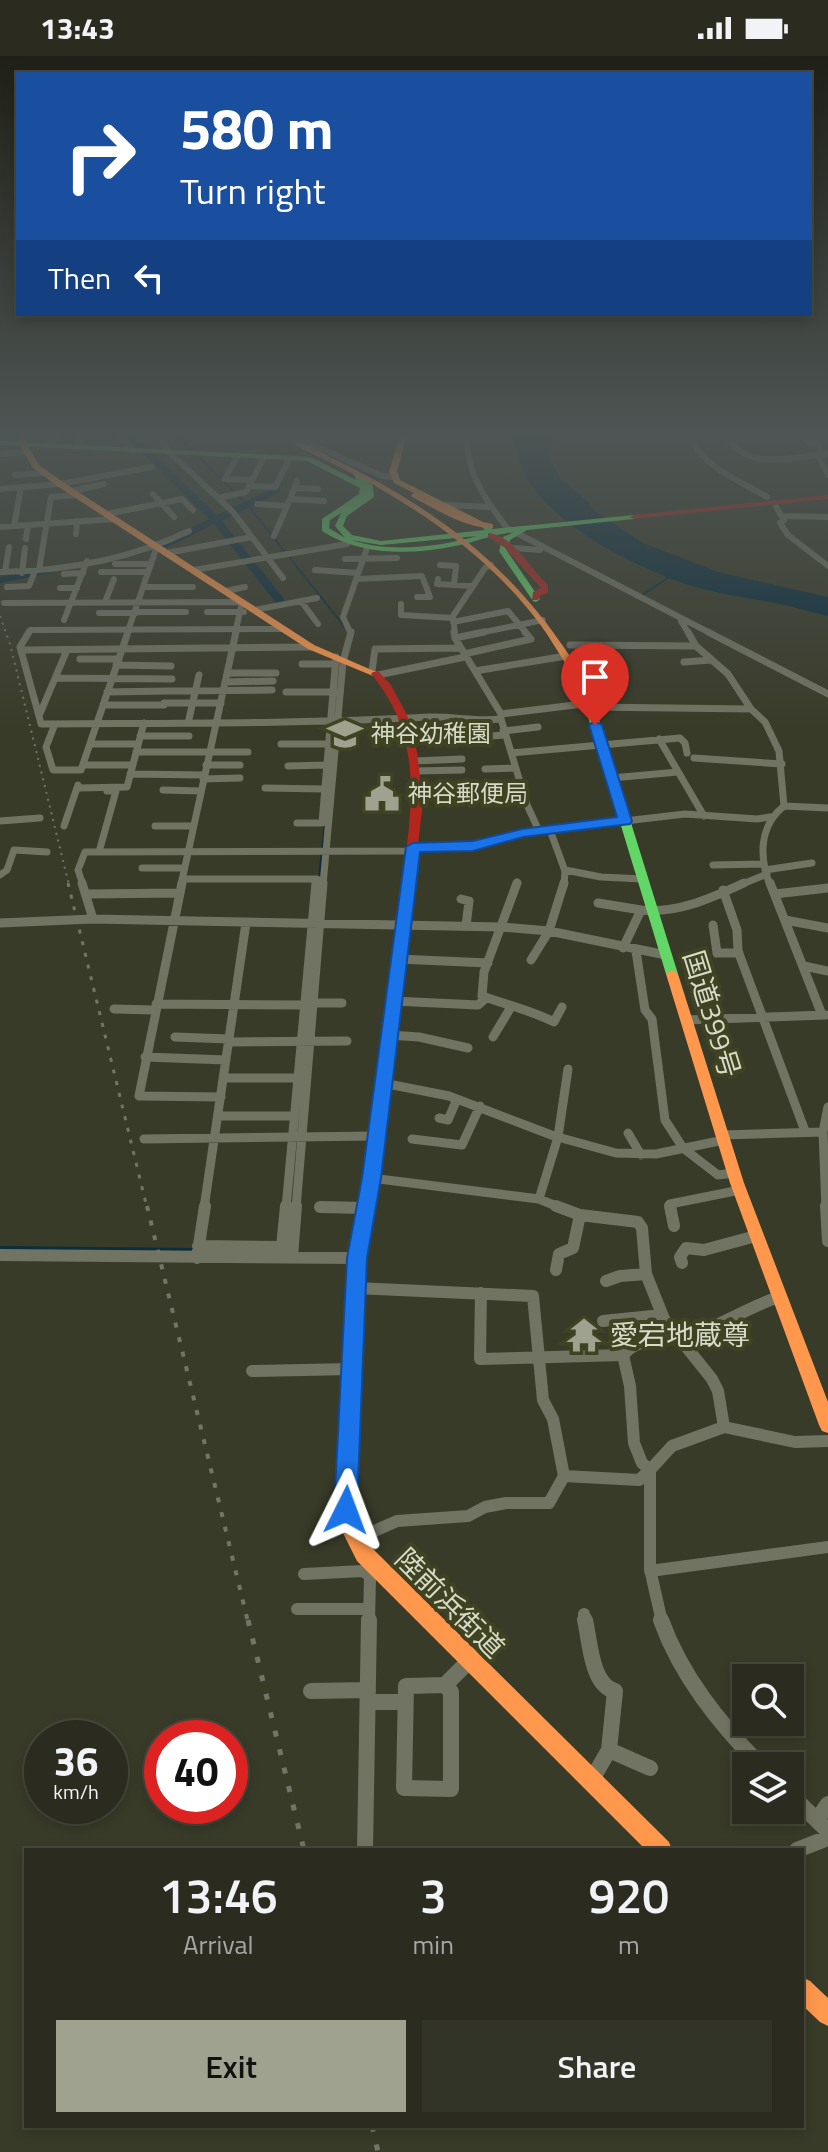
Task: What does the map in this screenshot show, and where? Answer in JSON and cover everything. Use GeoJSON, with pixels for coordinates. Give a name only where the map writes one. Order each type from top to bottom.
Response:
{"type":"FeatureCollection","features":[{"type":"Feature","properties":{"kind":"main road"},"geometry":{"type":"LineString","coordinates":[[139,535],[311,647],[339,661],[375,673]]}},
{"type":"Feature","properties":{"kind":"main road"},"geometry":{"type":"LineString","coordinates":[[331,535],[346,551],[365,554],[491,535],[500,537],[514,548],[533,580],[545,587],[545,591],[533,591]]}},
{"type":"Feature","properties":{"kind":"main road"},"geometry":{"type":"LineString","coordinates":[[348,535],[358,540],[381,543],[439,535]]}},
{"type":"Feature","properties":{"kind":"main road"},"geometry":{"type":"LineString","coordinates":[[360,535],[374,539],[433,535]]}},
{"type":"Feature","properties":{"kind":"main road"},"geometry":{"type":"LineString","coordinates":[[448,535],[467,540]]}},
{"type":"Feature","properties":{"kind":"main road"},"geometry":{"type":"LineString","coordinates":[[460,535],[467,540]]}},
{"type":"Feature","properties":{"kind":"main road"},"geometry":{"type":"LineString","coordinates":[[513,535],[503,543],[503,551],[533,591],[568,650]]}},
{"type":"Feature","properties":{"kind":"main road","name":"国道399号"},"geometry":{"type":"LineString","coordinates":[[467,540],[568,650],[590,704],[642,879],[647,912],[666,955],[734,1173],[828,1425]]}},
{"type":"Feature","properties":{"kind":"main road","name":"国道399号"},"geometry":{"type":"LineString","coordinates":[[467,540],[511,576],[541,612],[543,620]]}},
{"type":"Feature","properties":{"kind":"main road","name":"陸前浜街道"},"geometry":{"type":"LineString","coordinates":[[375,673],[394,693],[415,766],[418,802],[371,1178],[357,1258],[346,1510],[354,1540],[373,1571],[470,1660],[659,1848]]}},
{"type":"Feature","properties":{"kind":"main road"},"geometry":{"type":"LineString","coordinates":[[804,1991],[828,2014]]}},
{"type":"Feature","properties":{"kind":"street"},"geometry":{"type":"LineString","coordinates":[[26,539],[27,535]]}},
{"type":"Feature","properties":{"kind":"street"},"geometry":{"type":"LineString","coordinates":[[7,587],[29,586],[37,571],[44,535]]}},
{"type":"Feature","properties":{"kind":"street"},"geometry":{"type":"LineString","coordinates":[[55,724],[46,747],[53,770],[81,770],[149,568],[162,550],[184,535]]}},
{"type":"Feature","properties":{"kind":"street"},"geometry":{"type":"LineString","coordinates":[[212,535],[220,543]]}},
{"type":"Feature","properties":{"kind":"street"},"geometry":{"type":"LineString","coordinates":[[518,535],[828,694]]}},
{"type":"Feature","properties":{"kind":"street"},"geometry":{"type":"LineString","coordinates":[[788,535],[828,566]]}},
{"type":"Feature","properties":{"kind":"street"},"geometry":{"type":"LineString","coordinates":[[9,547],[2,572],[22,573],[87,561],[122,550],[162,550],[252,537],[283,578]]}},
{"type":"Feature","properties":{"kind":"street"},"geometry":{"type":"LineString","coordinates":[[299,540],[305,551]]}},
{"type":"Feature","properties":{"kind":"street"},"geometry":{"type":"LineString","coordinates":[[22,573],[25,548]]}},
{"type":"Feature","properties":{"kind":"street"},"geometry":{"type":"LineString","coordinates":[[514,548],[534,548],[567,560]]}},
{"type":"Feature","properties":{"kind":"street"},"geometry":{"type":"LineString","coordinates":[[194,570],[315,549],[346,551]]}},
{"type":"Feature","properties":{"kind":"street"},"geometry":{"type":"LineString","coordinates":[[315,549],[322,558]]}},
{"type":"Feature","properties":{"kind":"street"},"geometry":{"type":"LineString","coordinates":[[285,1254],[339,661],[351,631],[343,617],[365,554],[397,558]]}},
{"type":"Feature","properties":{"kind":"street"},"geometry":{"type":"LineString","coordinates":[[55,567],[57,559]]}},
{"type":"Feature","properties":{"kind":"street"},"geometry":{"type":"LineString","coordinates":[[64,620],[87,561]]}},
{"type":"Feature","properties":{"kind":"street"},"geometry":{"type":"LineString","coordinates":[[115,564],[149,568]]}},
{"type":"Feature","properties":{"kind":"street"},"geometry":{"type":"LineString","coordinates":[[440,565],[456,566],[454,585]]}},
{"type":"Feature","properties":{"kind":"street"},"geometry":{"type":"LineString","coordinates":[[491,565],[485,568],[472,586],[453,620],[455,638],[501,717],[516,768],[565,870],[549,931],[531,960]]}},
{"type":"Feature","properties":{"kind":"street"},"geometry":{"type":"LineString","coordinates":[[101,572],[149,568]]}},
{"type":"Feature","properties":{"kind":"street"},"geometry":{"type":"LineString","coordinates":[[315,570],[357,576],[422,576],[430,597],[417,597]]}},
{"type":"Feature","properties":{"kind":"street"},"geometry":{"type":"LineString","coordinates":[[64,574],[83,573]]}},
{"type":"Feature","properties":{"kind":"street"},"geometry":{"type":"LineString","coordinates":[[386,589],[391,576]]}},
{"type":"Feature","properties":{"kind":"street"},"geometry":{"type":"LineString","coordinates":[[105,602],[114,579]]}},
{"type":"Feature","properties":{"kind":"street"},"geometry":{"type":"LineString","coordinates":[[438,579],[437,584],[472,586]]}},
{"type":"Feature","properties":{"kind":"street"},"geometry":{"type":"LineString","coordinates":[[144,587],[193,587]]}},
{"type":"Feature","properties":{"kind":"street"},"geometry":{"type":"LineString","coordinates":[[60,588],[77,588]]}},
{"type":"Feature","properties":{"kind":"street"},"geometry":{"type":"LineString","coordinates":[[207,612],[317,598]]}},
{"type":"Feature","properties":{"kind":"street"},"geometry":{"type":"LineString","coordinates":[[301,601],[318,624]]}},
{"type":"Feature","properties":{"kind":"street"},"geometry":{"type":"LineString","coordinates":[[162,612],[165,602]]}},
{"type":"Feature","properties":{"kind":"street"},"geometry":{"type":"LineString","coordinates":[[4,603],[247,605]]}},
{"type":"Feature","properties":{"kind":"street"},"geometry":{"type":"LineString","coordinates":[[401,604],[401,615],[453,620],[508,611],[531,639],[463,653],[427,665],[375,673],[375,649],[463,653]]}},
{"type":"Feature","properties":{"kind":"street"},"geometry":{"type":"LineString","coordinates":[[221,1097],[139,1096],[204,773],[236,629],[247,605]]}},
{"type":"Feature","properties":{"kind":"street"},"geometry":{"type":"LineString","coordinates":[[99,613],[186,612]]}},
{"type":"Feature","properties":{"kind":"street"},"geometry":{"type":"LineString","coordinates":[[679,617],[696,646],[738,687],[751,709],[765,722],[782,764],[784,806]]}},
{"type":"Feature","properties":{"kind":"street"},"geometry":{"type":"LineString","coordinates":[[455,638],[543,620]]}},
{"type":"Feature","properties":{"kind":"street"},"geometry":{"type":"LineString","coordinates":[[283,629],[30,630],[20,647],[41,724],[334,722],[446,716],[484,721],[590,704],[701,711],[751,709]]}},
{"type":"Feature","properties":{"kind":"street"},"geometry":{"type":"LineString","coordinates":[[475,671],[568,650],[618,644],[649,648],[696,646]]}},
{"type":"Feature","properties":{"kind":"street"},"geometry":{"type":"LineString","coordinates":[[22,650],[311,647]]}},
{"type":"Feature","properties":{"kind":"street"},"geometry":{"type":"LineString","coordinates":[[415,649],[427,665]]}},
{"type":"Feature","properties":{"kind":"street"},"geometry":{"type":"LineString","coordinates":[[39,716],[67,650]]}},
{"type":"Feature","properties":{"kind":"street"},"geometry":{"type":"LineString","coordinates":[[80,659],[172,672]]}},
{"type":"Feature","properties":{"kind":"street"},"geometry":{"type":"LineString","coordinates":[[684,662],[711,660]]}},
{"type":"Feature","properties":{"kind":"street"},"geometry":{"type":"LineString","coordinates":[[302,664],[339,661]]}},
{"type":"Feature","properties":{"kind":"street"},"geometry":{"type":"LineString","coordinates":[[57,678],[112,678],[172,672]]}},
{"type":"Feature","properties":{"kind":"street"},"geometry":{"type":"LineString","coordinates":[[160,721],[172,672]]}},
{"type":"Feature","properties":{"kind":"street"},"geometry":{"type":"LineString","coordinates":[[189,719],[199,675]]}},
{"type":"Feature","properties":{"kind":"street"},"geometry":{"type":"LineString","coordinates":[[107,692],[168,691],[225,683],[274,681],[225,683]]}},
{"type":"Feature","properties":{"kind":"street"},"geometry":{"type":"LineString","coordinates":[[286,692],[337,692]]}},
{"type":"Feature","properties":{"kind":"street"},"geometry":{"type":"LineString","coordinates":[[103,705],[221,703]]}},
{"type":"Feature","properties":{"kind":"street"},"geometry":{"type":"LineString","coordinates":[[97,722],[217,721]]}},
{"type":"Feature","properties":{"kind":"street"},"geometry":{"type":"LineString","coordinates":[[316,923],[326,765],[334,722]]}},
{"type":"Feature","properties":{"kind":"street"},"geometry":{"type":"LineString","coordinates":[[78,788],[127,787],[144,723]]}},
{"type":"Feature","properties":{"kind":"street"},"geometry":{"type":"LineString","coordinates":[[477,737],[538,727]]}},
{"type":"Feature","properties":{"kind":"street"},"geometry":{"type":"LineString","coordinates":[[138,744],[189,736]]}},
{"type":"Feature","properties":{"kind":"street"},"geometry":{"type":"LineString","coordinates":[[659,739],[660,748],[704,816]]}},
{"type":"Feature","properties":{"kind":"street"},"geometry":{"type":"LineString","coordinates":[[511,753],[601,743],[684,740],[690,756],[782,764]]}},
{"type":"Feature","properties":{"kind":"street"},"geometry":{"type":"LineString","coordinates":[[90,744],[138,744],[209,752],[248,752]]}},
{"type":"Feature","properties":{"kind":"street"},"geometry":{"type":"LineString","coordinates":[[281,744],[328,744]]}},
{"type":"Feature","properties":{"kind":"street"},"geometry":{"type":"LineString","coordinates":[[415,766],[462,759]]}},
{"type":"Feature","properties":{"kind":"street"},"geometry":{"type":"LineString","coordinates":[[83,765],[240,778]]}},
{"type":"Feature","properties":{"kind":"street"},"geometry":{"type":"LineString","coordinates":[[204,773],[240,765]]}},
{"type":"Feature","properties":{"kind":"street"},"geometry":{"type":"LineString","coordinates":[[288,766],[326,765]]}},
{"type":"Feature","properties":{"kind":"street"},"geometry":{"type":"LineString","coordinates":[[415,766],[462,770]]}},
{"type":"Feature","properties":{"kind":"street"},"geometry":{"type":"LineString","coordinates":[[485,769],[516,768]]}},
{"type":"Feature","properties":{"kind":"street"},"geometry":{"type":"LineString","coordinates":[[612,778],[678,772]]}},
{"type":"Feature","properties":{"kind":"street"},"geometry":{"type":"LineString","coordinates":[[64,826],[78,788]]}},
{"type":"Feature","properties":{"kind":"street"},"geometry":{"type":"LineString","coordinates":[[78,788],[116,791],[99,852]]}},
{"type":"Feature","properties":{"kind":"street"},"geometry":{"type":"LineString","coordinates":[[265,788],[324,789]]}},
{"type":"Feature","properties":{"kind":"street"},"geometry":{"type":"LineString","coordinates":[[163,790],[201,791]]}},
{"type":"Feature","properties":{"kind":"street"},"geometry":{"type":"LineString","coordinates":[[686,1020],[825,1015],[765,870],[765,832],[770,817],[784,806],[828,808]]}},
{"type":"Feature","properties":{"kind":"street"},"geometry":{"type":"LineString","coordinates":[[93,919],[78,870],[85,852],[322,851],[473,846],[544,831],[685,814],[770,817]]}},
{"type":"Feature","properties":{"kind":"street"},"geometry":{"type":"LineString","coordinates":[[0,821],[40,818]]}},
{"type":"Feature","properties":{"kind":"street"},"geometry":{"type":"LineString","coordinates":[[297,823],[322,823]]}},
{"type":"Feature","properties":{"kind":"street"},"geometry":{"type":"LineString","coordinates":[[155,826],[193,826]]}},
{"type":"Feature","properties":{"kind":"street"},"geometry":{"type":"LineString","coordinates":[[0,875],[7,870],[14,850],[47,852]]}},
{"type":"Feature","properties":{"kind":"street"},"geometry":{"type":"LineString","coordinates":[[713,865],[765,870],[812,863]]}},
{"type":"Feature","properties":{"kind":"street"},"geometry":{"type":"LineString","coordinates":[[142,868],[184,868]]}},
{"type":"Feature","properties":{"kind":"street"},"geometry":{"type":"LineString","coordinates":[[565,870],[601,877],[642,879]]}},
{"type":"Feature","properties":{"kind":"street"},"geometry":{"type":"LineString","coordinates":[[598,903],[647,912],[699,903],[765,870]]}},
{"type":"Feature","properties":{"kind":"street"},"geometry":{"type":"LineString","coordinates":[[182,879],[317,879]]}},
{"type":"Feature","properties":{"kind":"street"},"geometry":{"type":"LineString","coordinates":[[485,999],[482,990],[488,963],[515,895],[517,882]]}},
{"type":"Feature","properties":{"kind":"street"},"geometry":{"type":"LineString","coordinates":[[775,894],[828,888]]}},
{"type":"Feature","properties":{"kind":"street"},"geometry":{"type":"LineString","coordinates":[[723,890],[737,930],[739,953],[805,1131]]}},
{"type":"Feature","properties":{"kind":"street"},"geometry":{"type":"LineString","coordinates":[[86,894],[179,893]]}},
{"type":"Feature","properties":{"kind":"street"},"geometry":{"type":"LineString","coordinates":[[461,899],[469,901],[466,926]]}},
{"type":"Feature","properties":{"kind":"street"},"geometry":{"type":"LineString","coordinates":[[623,948],[647,912]]}},
{"type":"Feature","properties":{"kind":"street"},"geometry":{"type":"LineString","coordinates":[[0,923],[93,919],[173,923],[501,927],[549,931],[666,955]]}},
{"type":"Feature","properties":{"kind":"street"},"geometry":{"type":"LineString","coordinates":[[785,920],[828,928]]}},
{"type":"Feature","properties":{"kind":"street"},"geometry":{"type":"LineString","coordinates":[[198,1252],[246,923]]}},
{"type":"Feature","properties":{"kind":"street"},"geometry":{"type":"LineString","coordinates":[[713,925],[717,953],[739,953]]}},
{"type":"Feature","properties":{"kind":"street"},"geometry":{"type":"LineString","coordinates":[[636,951],[645,1010],[652,1019],[656,1060],[662,1079],[663,1113],[683,1148],[718,1175],[734,1173]]}},
{"type":"Feature","properties":{"kind":"street"},"geometry":{"type":"LineString","coordinates":[[398,959],[488,963]]}},
{"type":"Feature","properties":{"kind":"street"},"geometry":{"type":"LineString","coordinates":[[804,966],[828,971]]}},
{"type":"Feature","properties":{"kind":"street"},"geometry":{"type":"LineString","coordinates":[[393,1001],[478,1005],[485,999]]}},
{"type":"Feature","properties":{"kind":"street"},"geometry":{"type":"LineString","coordinates":[[485,999],[511,1007],[523,1007],[554,1022],[562,1007]]}},
{"type":"Feature","properties":{"kind":"street"},"geometry":{"type":"LineString","coordinates":[[114,1009],[342,1003]]}},
{"type":"Feature","properties":{"kind":"street"},"geometry":{"type":"LineString","coordinates":[[493,1037],[511,1007]]}},
{"type":"Feature","properties":{"kind":"street"},"geometry":{"type":"LineString","coordinates":[[389,1035],[419,1037],[468,1048]]}},
{"type":"Feature","properties":{"kind":"street"},"geometry":{"type":"LineString","coordinates":[[175,1037],[347,1041]]}},
{"type":"Feature","properties":{"kind":"street"},"geometry":{"type":"LineString","coordinates":[[297,1137],[294,1116],[297,1078],[305,1041]]}},
{"type":"Feature","properties":{"kind":"street"},"geometry":{"type":"LineString","coordinates":[[145,1057],[226,1060]]}},
{"type":"Feature","properties":{"kind":"street"},"geometry":{"type":"LineString","coordinates":[[539,1199],[558,1137],[568,1069]]}},
{"type":"Feature","properties":{"kind":"street"},"geometry":{"type":"LineString","coordinates":[[224,1078],[297,1078]]}},
{"type":"Feature","properties":{"kind":"street"},"geometry":{"type":"LineString","coordinates":[[383,1083],[480,1106],[585,1146],[641,1155],[723,1138],[823,1132]]}},
{"type":"Feature","properties":{"kind":"street"},"geometry":{"type":"LineString","coordinates":[[439,1118],[448,1120],[457,1099]]}},
{"type":"Feature","properties":{"kind":"street"},"geometry":{"type":"LineString","coordinates":[[412,1139],[462,1145],[480,1106]]}},
{"type":"Feature","properties":{"kind":"street"},"geometry":{"type":"LineString","coordinates":[[828,1107],[823,1132],[828,1241]]}},
{"type":"Feature","properties":{"kind":"street"},"geometry":{"type":"LineString","coordinates":[[218,1116],[294,1116]]}},
{"type":"Feature","properties":{"kind":"street"},"geometry":{"type":"LineString","coordinates":[[628,1133],[641,1155]]}},
{"type":"Feature","properties":{"kind":"street"},"geometry":{"type":"LineString","coordinates":[[144,1139],[376,1136]]}},
{"type":"Feature","properties":{"kind":"street"},"geometry":{"type":"LineString","coordinates":[[371,1178],[539,1199],[580,1215],[638,1222],[642,1228],[646,1274],[662,1315],[718,1391],[724,1427]]}},
{"type":"Feature","properties":{"kind":"street"},"geometry":{"type":"LineString","coordinates":[[674,1226],[669,1207],[674,1201],[740,1190]]}},
{"type":"Feature","properties":{"kind":"street"},"geometry":{"type":"LineString","coordinates":[[320,1207],[366,1208]]}},
{"type":"Feature","properties":{"kind":"street"},"geometry":{"type":"LineString","coordinates":[[556,1270],[557,1257],[573,1248],[580,1215]]}},
{"type":"Feature","properties":{"kind":"street"},"geometry":{"type":"LineString","coordinates":[[682,1263],[680,1257],[686,1248],[704,1250],[756,1236]]}},
{"type":"Feature","properties":{"kind":"street"},"geometry":{"type":"LineString","coordinates":[[0,1255],[198,1252],[357,1258]]}},
{"type":"Feature","properties":{"kind":"street"},"geometry":{"type":"LineString","coordinates":[[606,1281],[620,1276],[646,1274]]}},
{"type":"Feature","properties":{"kind":"street"},"geometry":{"type":"LineString","coordinates":[[354,1540],[397,1521],[468,1516],[485,1507],[506,1503],[549,1503],[564,1476],[553,1419],[543,1400],[533,1296],[355,1288]]}},
{"type":"Feature","properties":{"kind":"street"},"geometry":{"type":"LineString","coordinates":[[481,1293],[480,1359],[623,1355]]}},
{"type":"Feature","properties":{"kind":"street"},"geometry":{"type":"LineString","coordinates":[[650,1470],[645,1468],[633,1443],[630,1388],[623,1355],[630,1345],[638,1341],[681,1337],[779,1297]]}},
{"type":"Feature","properties":{"kind":"street"},"geometry":{"type":"LineString","coordinates":[[603,1321],[662,1315]]}},
{"type":"Feature","properties":{"kind":"street"},"geometry":{"type":"LineString","coordinates":[[252,1371],[352,1369]]}},
{"type":"Feature","properties":{"kind":"street"},"geometry":{"type":"LineString","coordinates":[[564,1476],[639,1480],[672,1446],[724,1427],[795,1442],[828,1441]]}},
{"type":"Feature","properties":{"kind":"street"},"geometry":{"type":"LineString","coordinates":[[650,1470],[650,1571],[662,1621],[686,1673],[747,1752]]}},
{"type":"Feature","properties":{"kind":"street"},"geometry":{"type":"LineString","coordinates":[[650,1571],[828,1547]]}},
{"type":"Feature","properties":{"kind":"street"},"geometry":{"type":"LineString","coordinates":[[304,1574],[373,1571],[369,1609],[365,1848]]}},
{"type":"Feature","properties":{"kind":"street"},"geometry":{"type":"LineString","coordinates":[[297,1609],[369,1609]]}},
{"type":"Feature","properties":{"kind":"street"},"geometry":{"type":"LineString","coordinates":[[584,1614],[599,1680],[607,1689],[615,1691],[609,1750],[591,1781]]}},
{"type":"Feature","properties":{"kind":"street"},"geometry":{"type":"LineString","coordinates":[[445,1685],[451,1692],[451,1789],[404,1788],[406,1686],[445,1685],[470,1660]]}},
{"type":"Feature","properties":{"kind":"street"},"geometry":{"type":"LineString","coordinates":[[311,1691],[405,1702]]}},
{"type":"Feature","properties":{"kind":"street"},"geometry":{"type":"LineString","coordinates":[[609,1750],[650,1768]]}},
{"type":"Feature","properties":{"kind":"street"},"geometry":{"type":"LineString","coordinates":[[804,1808],[822,1826],[828,1804]]}},
{"type":"Feature","properties":{"kind":"street"},"geometry":{"type":"LineString","coordinates":[[802,1848],[828,1838]]}},
{"type":"Feature","properties":{"kind":"water"},"geometry":{"type":"Polygon","coordinates":[[[586,535],[631,535],[643,543],[718,572],[828,597],[828,616],[685,584],[586,535]]]}},
{"type":"Feature","properties":{"kind":"waterway"},"geometry":{"type":"LineString","coordinates":[[164,545],[185,535]]}},
{"type":"Feature","properties":{"kind":"waterway"},"geometry":{"type":"LineString","coordinates":[[229,535],[280,601]]}},
{"type":"Feature","properties":{"kind":"waterway"},"geometry":{"type":"LineString","coordinates":[[271,535],[344,626]]}},
{"type":"Feature","properties":{"kind":"waterway"},"geometry":{"type":"LineString","coordinates":[[0,580],[52,570]]}},
{"type":"Feature","properties":{"kind":"waterway"},"geometry":{"type":"LineString","coordinates":[[642,595],[672,575]]}},
{"type":"Feature","properties":{"kind":"waterway"},"geometry":{"type":"LineString","coordinates":[[319,877],[325,825]]}},
{"type":"Feature","properties":{"kind":"waterway"},"geometry":{"type":"LineString","coordinates":[[0,1248],[194,1250]]}},
{"type":"Feature","properties":{"kind":"railway"},"geometry":{"type":"LineString","coordinates":[[0,616],[10,644],[69,885]]}},
{"type":"Feature","properties":{"kind":"railway"},"geometry":{"type":"LineString","coordinates":[[68,883],[147,1208]]}},
{"type":"Feature","properties":{"kind":"railway"},"geometry":{"type":"LineString","coordinates":[[147,1206],[248,1622]]}},
{"type":"Feature","properties":{"kind":"railway"},"geometry":{"type":"LineString","coordinates":[[248,1620],[304,1848]]}},
{"type":"Feature","properties":{"kind":"railway"},"geometry":{"type":"LineString","coordinates":[[372,2128],[378,2152]]}},
{"type":"Feature","properties":{"kind":"traffic: fast"},"geometry":{"type":"LineString","coordinates":[[334,535],[382,549],[454,544],[488,535]]}},
{"type":"Feature","properties":{"kind":"traffic: fast"},"geometry":{"type":"LineString","coordinates":[[347,535],[381,543],[461,535]]}},
{"type":"Feature","properties":{"kind":"traffic: fast"},"geometry":{"type":"LineString","coordinates":[[515,535],[506,539],[503,551],[536,599]]}},
{"type":"Feature","properties":{"kind":"traffic: fast"},"geometry":{"type":"LineString","coordinates":[[576,674],[590,707],[672,974]]}},
{"type":"Feature","properties":{"kind":"traffic: fast"},"geometry":{"type":"LineString","coordinates":[[352,1386],[357,1258],[371,1178],[388,1039]]}},
{"type":"Feature","properties":{"kind":"traffic: slow"},"geometry":{"type":"LineString","coordinates":[[138,535],[311,647],[376,674]]}},
{"type":"Feature","properties":{"kind":"traffic: slow"},"geometry":{"type":"LineString","coordinates":[[455,535],[518,592],[559,645],[576,674]]}},
{"type":"Feature","properties":{"kind":"traffic: slow"},"geometry":{"type":"LineString","coordinates":[[672,974],[737,1183],[828,1425]]}},
{"type":"Feature","properties":{"kind":"traffic: slow"},"geometry":{"type":"LineString","coordinates":[[352,1386],[347,1523],[364,1554],[659,1848]]}},
{"type":"Feature","properties":{"kind":"traffic: slow"},"geometry":{"type":"LineString","coordinates":[[804,1991],[828,2014]]}},
{"type":"Feature","properties":{"kind":"traffic: jam"},"geometry":{"type":"LineString","coordinates":[[491,535],[507,545],[545,587],[545,591],[536,594],[535,598]]}},
{"type":"Feature","properties":{"kind":"traffic: jam"},"geometry":{"type":"LineString","coordinates":[[376,674],[395,699],[408,733],[418,802],[388,1039]]}},
{"type":"Feature","properties":{"kind":"place","name":"神谷幼稚園"},"geometry":{"type":"Point","coordinates":[345,734]}},
{"type":"Feature","properties":{"kind":"place","name":"神谷郵便局"},"geometry":{"type":"Point","coordinates":[382,794]}},
{"type":"Feature","properties":{"kind":"place","name":"愛宕地蔵尊"},"geometry":{"type":"Point","coordinates":[584,1335]}},
{"type":"Feature","properties":{"kind":"route"},"geometry":{"type":"LineString","coordinates":[[346,1510],[357,1258],[371,1178],[413,847],[473,846],[522,833],[625,821],[595,725]]}}]}
